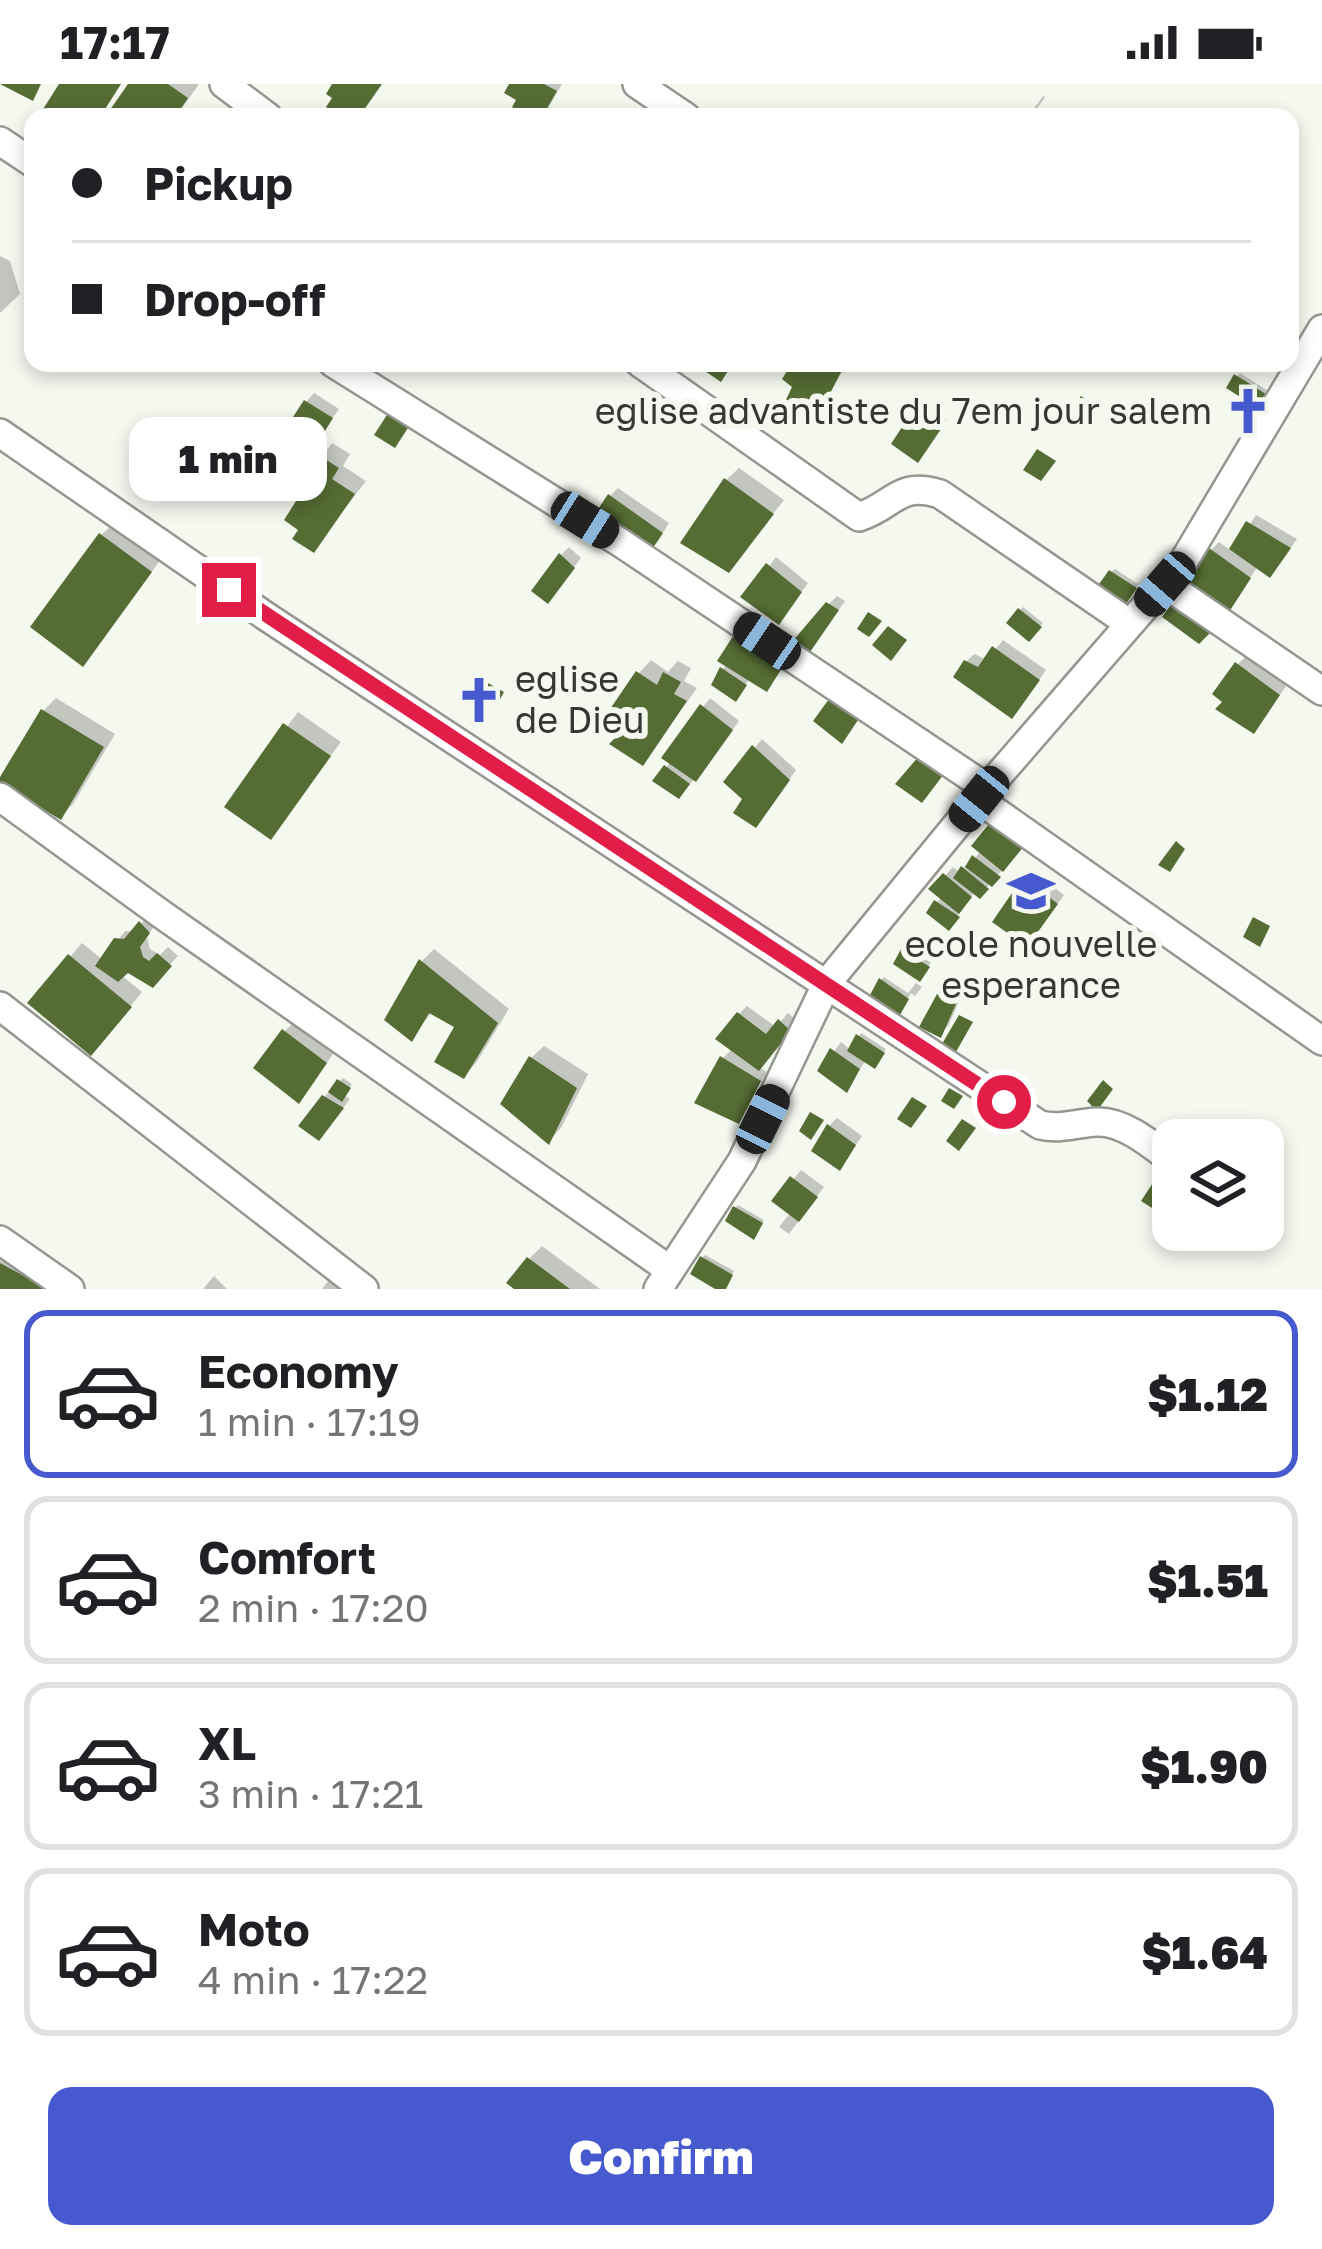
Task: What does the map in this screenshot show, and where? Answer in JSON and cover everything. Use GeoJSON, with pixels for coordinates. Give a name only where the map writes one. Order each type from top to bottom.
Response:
{"type":"FeatureCollection","features":[{"type":"Feature","properties":{"kind":"street"},"geometry":{"type":"LineString","coordinates":[[224,84],[256,108]]}},
{"type":"Feature","properties":{"kind":"street"},"geometry":{"type":"LineString","coordinates":[[637,84],[673,108]]}},
{"type":"Feature","properties":{"kind":"street"},"geometry":{"type":"LineString","coordinates":[[1299,368],[1322,329]]}},
{"type":"Feature","properties":{"kind":"street"},"geometry":{"type":"LineString","coordinates":[[347,372],[620,543],[983,794],[1322,1040]]}},
{"type":"Feature","properties":{"kind":"street"},"geometry":{"type":"LineString","coordinates":[[653,372],[859,517],[880,510],[900,491],[919,487],[940,494],[1130,624]]}},
{"type":"Feature","properties":{"kind":"street"},"geometry":{"type":"LineString","coordinates":[[0,797],[664,1280],[742,1161],[827,983],[1182,564],[1296,372]]}},
{"type":"Feature","properties":{"kind":"street"},"geometry":{"type":"LineString","coordinates":[[0,433],[267,617],[1040,1125],[1062,1130],[1103,1121],[1152,1145]]}},
{"type":"Feature","properties":{"kind":"street"},"geometry":{"type":"LineString","coordinates":[[1165,584],[1322,691]]}},
{"type":"Feature","properties":{"kind":"street"},"geometry":{"type":"LineString","coordinates":[[0,1006],[364,1289]]}},
{"type":"Feature","properties":{"kind":"street"},"geometry":{"type":"LineString","coordinates":[[0,1240],[70,1289]]}},
{"type":"Feature","properties":{"kind":"building"},"geometry":{"type":"Polygon","coordinates":[[[0,84],[41,84],[33,101],[0,84]]]}},
{"type":"Feature","properties":{"kind":"building"},"geometry":{"type":"Polygon","coordinates":[[[59,84],[121,84],[106,108],[44,108],[59,84]]]}},
{"type":"Feature","properties":{"kind":"building"},"geometry":{"type":"Polygon","coordinates":[[[128,84],[168,84],[188,98],[181,108],[111,108],[128,84]]]}},
{"type":"Feature","properties":{"kind":"building"},"geometry":{"type":"Polygon","coordinates":[[[332,84],[382,84],[365,108],[328,108],[332,98],[326,94],[332,84]]]}},
{"type":"Feature","properties":{"kind":"building"},"geometry":{"type":"Polygon","coordinates":[[[509,84],[544,84],[557,91],[547,108],[514,108],[516,100],[504,93],[509,84]]]}},
{"type":"Feature","properties":{"kind":"building"},"geometry":{"type":"Polygon","coordinates":[[[706,372],[727,372],[721,382],[706,372]]]}},
{"type":"Feature","properties":{"kind":"building"},"geometry":{"type":"Polygon","coordinates":[[[786,372],[841,372],[812,429],[794,418],[797,409],[783,406],[792,387],[782,379],[786,372]]]}},
{"type":"Feature","properties":{"kind":"building"},"geometry":{"type":"Polygon","coordinates":[[[1234,374],[1269,396],[1261,410],[1226,388],[1234,374]]]}},
{"type":"Feature","properties":{"kind":"building"},"geometry":{"type":"Polygon","coordinates":[[[1081,396],[1092,404],[1073,429],[1063,420],[1081,396]]]}},
{"type":"Feature","properties":{"kind":"building"},"geometry":{"type":"Polygon","coordinates":[[[304,400],[333,418],[312,452],[282,434],[304,400]]]}},
{"type":"Feature","properties":{"kind":"building"},"geometry":{"type":"Polygon","coordinates":[[[394,404],[415,417],[395,448],[374,435],[394,404]]]}},
{"type":"Feature","properties":{"kind":"building"},"geometry":{"type":"Polygon","coordinates":[[[913,410],[941,429],[918,463],[891,444],[913,410]]]}},
{"type":"Feature","properties":{"kind":"building"},"geometry":{"type":"Polygon","coordinates":[[[1037,449],[1056,461],[1041,481],[1023,470],[1037,449]]]}},
{"type":"Feature","properties":{"kind":"building"},"geometry":{"type":"Polygon","coordinates":[[[317,454],[339,468],[332,479],[355,494],[314,553],[292,539],[298,530],[284,520],[296,501],[289,497],[317,454]]]}},
{"type":"Feature","properties":{"kind":"building"},"geometry":{"type":"Polygon","coordinates":[[[724,478],[774,514],[729,573],[680,543],[724,478]]]}},
{"type":"Feature","properties":{"kind":"building"},"geometry":{"type":"Polygon","coordinates":[[[608,494],[663,533],[648,555],[593,517],[608,494]]]}},
{"type":"Feature","properties":{"kind":"building"},"geometry":{"type":"Polygon","coordinates":[[[1246,521],[1291,548],[1270,578],[1229,549],[1246,521]]]}},
{"type":"Feature","properties":{"kind":"building"},"geometry":{"type":"Polygon","coordinates":[[[99,533],[152,572],[83,667],[30,627],[99,533]]]}},
{"type":"Feature","properties":{"kind":"building"},"geometry":{"type":"Polygon","coordinates":[[[1209,548],[1251,578],[1229,612],[1184,583],[1209,548]]]}},
{"type":"Feature","properties":{"kind":"building"},"geometry":{"type":"Polygon","coordinates":[[[559,553],[575,568],[548,604],[531,591],[559,553]]]}},
{"type":"Feature","properties":{"kind":"building"},"geometry":{"type":"Polygon","coordinates":[[[766,563],[802,592],[779,625],[740,597],[766,563]]]}},
{"type":"Feature","properties":{"kind":"building"},"geometry":{"type":"Polygon","coordinates":[[[1109,570],[1137,588],[1124,607],[1097,587],[1109,570]]]}},
{"type":"Feature","properties":{"kind":"building"},"geometry":{"type":"Polygon","coordinates":[[[1179,594],[1218,625],[1199,644],[1162,617],[1179,594]]]}},
{"type":"Feature","properties":{"kind":"building"},"geometry":{"type":"Polygon","coordinates":[[[826,602],[839,610],[808,655],[791,643],[826,602]]]}},
{"type":"Feature","properties":{"kind":"building"},"geometry":{"type":"Polygon","coordinates":[[[1018,608],[1042,627],[1029,642],[1006,623],[1018,608]]]}},
{"type":"Feature","properties":{"kind":"building"},"geometry":{"type":"Polygon","coordinates":[[[868,612],[882,621],[869,637],[857,629],[868,612]]]}},
{"type":"Feature","properties":{"kind":"building"},"geometry":{"type":"Polygon","coordinates":[[[888,626],[907,640],[891,661],[872,645],[888,626]]]}},
{"type":"Feature","properties":{"kind":"building"},"geometry":{"type":"Polygon","coordinates":[[[737,630],[787,660],[767,692],[717,661],[737,630]]]}},
{"type":"Feature","properties":{"kind":"building"},"geometry":{"type":"Polygon","coordinates":[[[992,646],[1040,680],[1012,719],[953,677],[964,660],[978,667],[992,646]]]}},
{"type":"Feature","properties":{"kind":"building"},"geometry":{"type":"Polygon","coordinates":[[[1235,662],[1280,695],[1254,734],[1215,709],[1222,702],[1212,694],[1235,662]]]}},
{"type":"Feature","properties":{"kind":"building"},"geometry":{"type":"Polygon","coordinates":[[[720,667],[747,685],[736,702],[711,685],[720,667]]]}},
{"type":"Feature","properties":{"kind":"building"},"geometry":{"type":"Polygon","coordinates":[[[636,671],[657,685],[663,672],[681,682],[674,694],[687,701],[643,766],[609,744],[624,729],[606,715],[636,671]]]}},
{"type":"Feature","properties":{"kind":"building"},"geometry":{"type":"Polygon","coordinates":[[[486,682],[504,692],[498,703],[481,693],[486,682]]]}},
{"type":"Feature","properties":{"kind":"building"},"geometry":{"type":"Polygon","coordinates":[[[837,688],[864,711],[842,744],[813,721],[837,688]]]}},
{"type":"Feature","properties":{"kind":"building"},"geometry":{"type":"Polygon","coordinates":[[[700,704],[733,730],[696,782],[661,758],[700,704]]]}},
{"type":"Feature","properties":{"kind":"building"},"geometry":{"type":"Polygon","coordinates":[[[41,709],[104,747],[61,820],[0,783],[41,709]]]}},
{"type":"Feature","properties":{"kind":"building"},"geometry":{"type":"Polygon","coordinates":[[[283,723],[331,756],[271,840],[224,807],[283,723]]]}},
{"type":"Feature","properties":{"kind":"building"},"geometry":{"type":"Polygon","coordinates":[[[752,745],[790,780],[756,828],[733,813],[742,799],[723,782],[752,745]]]}},
{"type":"Feature","properties":{"kind":"building"},"geometry":{"type":"Polygon","coordinates":[[[925,749],[947,770],[922,803],[895,784],[925,749]]]}},
{"type":"Feature","properties":{"kind":"building"},"geometry":{"type":"Polygon","coordinates":[[[664,765],[690,784],[679,799],[652,781],[664,765]]]}},
{"type":"Feature","properties":{"kind":"building"},"geometry":{"type":"Polygon","coordinates":[[[993,819],[1025,845],[1003,872],[971,846],[993,819]]]}},
{"type":"Feature","properties":{"kind":"building"},"geometry":{"type":"Polygon","coordinates":[[[1176,841],[1185,849],[1170,872],[1158,865],[1176,841]]]}},
{"type":"Feature","properties":{"kind":"building"},"geometry":{"type":"Polygon","coordinates":[[[972,855],[1001,877],[992,887],[965,867],[972,855]]]}},
{"type":"Feature","properties":{"kind":"building"},"geometry":{"type":"Polygon","coordinates":[[[961,866],[989,889],[980,899],[953,878],[961,866]]]}},
{"type":"Feature","properties":{"kind":"building"},"geometry":{"type":"Polygon","coordinates":[[[943,873],[972,897],[959,914],[928,889],[943,873]]]}},
{"type":"Feature","properties":{"kind":"building"},"geometry":{"type":"Polygon","coordinates":[[[1023,877],[1058,904],[1027,947],[992,922],[1023,877]]]}},
{"type":"Feature","properties":{"kind":"building"},"geometry":{"type":"Polygon","coordinates":[[[934,900],[960,917],[949,931],[926,913],[934,900]]]}},
{"type":"Feature","properties":{"kind":"building"},"geometry":{"type":"Polygon","coordinates":[[[1253,917],[1270,926],[1260,947],[1243,937],[1253,917]]]}},
{"type":"Feature","properties":{"kind":"building"},"geometry":{"type":"Polygon","coordinates":[[[139,921],[150,933],[140,947],[143,957],[149,961],[157,953],[172,966],[153,988],[128,973],[118,982],[95,966],[114,938],[124,939],[139,921]]]}},
{"type":"Feature","properties":{"kind":"building"},"geometry":{"type":"Polygon","coordinates":[[[901,949],[930,967],[920,982],[893,964],[901,949]]]}},
{"type":"Feature","properties":{"kind":"building"},"geometry":{"type":"Polygon","coordinates":[[[68,954],[132,1007],[91,1056],[27,1003],[68,954]]]}},
{"type":"Feature","properties":{"kind":"building"},"geometry":{"type":"Polygon","coordinates":[[[419,959],[498,1023],[464,1079],[434,1062],[454,1027],[429,1013],[412,1042],[384,1020],[419,959]]]}},
{"type":"Feature","properties":{"kind":"building"},"geometry":{"type":"Polygon","coordinates":[[[879,978],[909,999],[900,1015],[870,995],[879,978]]]}},
{"type":"Feature","properties":{"kind":"building"},"geometry":{"type":"Polygon","coordinates":[[[937,994],[956,1004],[941,1038],[919,1027],[937,994]]]}},
{"type":"Feature","properties":{"kind":"building"},"geometry":{"type":"Polygon","coordinates":[[[737,1012],[766,1034],[778,1019],[791,1031],[759,1071],[715,1039],[737,1012]]]}},
{"type":"Feature","properties":{"kind":"building"},"geometry":{"type":"Polygon","coordinates":[[[959,1015],[973,1022],[953,1057],[939,1049],[959,1015]]]}},
{"type":"Feature","properties":{"kind":"building"},"geometry":{"type":"Polygon","coordinates":[[[282,1029],[327,1063],[299,1104],[253,1068],[282,1029]]]}},
{"type":"Feature","properties":{"kind":"building"},"geometry":{"type":"Polygon","coordinates":[[[856,1034],[885,1053],[875,1069],[847,1051],[856,1034]]]}},
{"type":"Feature","properties":{"kind":"building"},"geometry":{"type":"Polygon","coordinates":[[[830,1048],[860,1069],[847,1093],[817,1071],[830,1048]]]}},
{"type":"Feature","properties":{"kind":"building"},"geometry":{"type":"Polygon","coordinates":[[[529,1056],[577,1088],[549,1145],[500,1104],[529,1056]]]}},
{"type":"Feature","properties":{"kind":"building"},"geometry":{"type":"Polygon","coordinates":[[[720,1056],[761,1081],[739,1124],[694,1103],[720,1056]]]}},
{"type":"Feature","properties":{"kind":"building"},"geometry":{"type":"Polygon","coordinates":[[[337,1079],[351,1088],[342,1102],[328,1092],[337,1079]]]}},
{"type":"Feature","properties":{"kind":"building"},"geometry":{"type":"Polygon","coordinates":[[[1103,1080],[1113,1089],[1097,1111],[1087,1101],[1103,1080]]]}},
{"type":"Feature","properties":{"kind":"building"},"geometry":{"type":"Polygon","coordinates":[[[949,1088],[963,1096],[954,1109],[941,1101],[949,1088]]]}},
{"type":"Feature","properties":{"kind":"building"},"geometry":{"type":"Polygon","coordinates":[[[322,1095],[344,1108],[319,1141],[298,1126],[322,1095]]]}},
{"type":"Feature","properties":{"kind":"building"},"geometry":{"type":"Polygon","coordinates":[[[912,1097],[927,1106],[911,1128],[897,1119],[912,1097]]]}},
{"type":"Feature","properties":{"kind":"building"},"geometry":{"type":"Polygon","coordinates":[[[810,1112],[824,1120],[811,1140],[799,1131],[810,1112]]]}},
{"type":"Feature","properties":{"kind":"building"},"geometry":{"type":"Polygon","coordinates":[[[962,1119],[976,1128],[959,1151],[946,1141],[962,1119]]]}},
{"type":"Feature","properties":{"kind":"building"},"geometry":{"type":"Polygon","coordinates":[[[827,1124],[856,1145],[840,1171],[811,1151],[827,1124]]]}},
{"type":"Feature","properties":{"kind":"building"},"geometry":{"type":"Polygon","coordinates":[[[790,1176],[818,1197],[799,1222],[771,1201],[790,1176]]]}},
{"type":"Feature","properties":{"kind":"building"},"geometry":{"type":"Polygon","coordinates":[[[1152,1184],[1152,1208],[1141,1201],[1152,1184]]]}},
{"type":"Feature","properties":{"kind":"building"},"geometry":{"type":"Polygon","coordinates":[[[733,1206],[763,1223],[754,1240],[725,1221],[733,1206]]]}},
{"type":"Feature","properties":{"kind":"building"},"geometry":{"type":"Polygon","coordinates":[[[700,1256],[733,1275],[726,1289],[715,1289],[690,1274],[700,1256]]]}},
{"type":"Feature","properties":{"kind":"building"},"geometry":{"type":"Polygon","coordinates":[[[527,1257],[570,1289],[514,1289],[506,1283],[527,1257]]]}},
{"type":"Feature","properties":{"kind":"building"},"geometry":{"type":"Polygon","coordinates":[[[0,1263],[48,1289],[0,1289],[0,1263]]]}},
{"type":"Feature","properties":{"kind":"place","name":"eglise advantiste du 7em jour salem"},"geometry":{"type":"Point","coordinates":[1248,411]}},
{"type":"Feature","properties":{"kind":"place","name":"eglise de Dieu"},"geometry":{"type":"Point","coordinates":[479,700]}},
{"type":"Feature","properties":{"kind":"place","name":"ecole nouvelle esperance"},"geometry":{"type":"Point","coordinates":[1031,891]}},
{"type":"Feature","properties":{"kind":"route"},"geometry":{"type":"LineString","coordinates":[[229,590],[1004,1102]]}}]}
